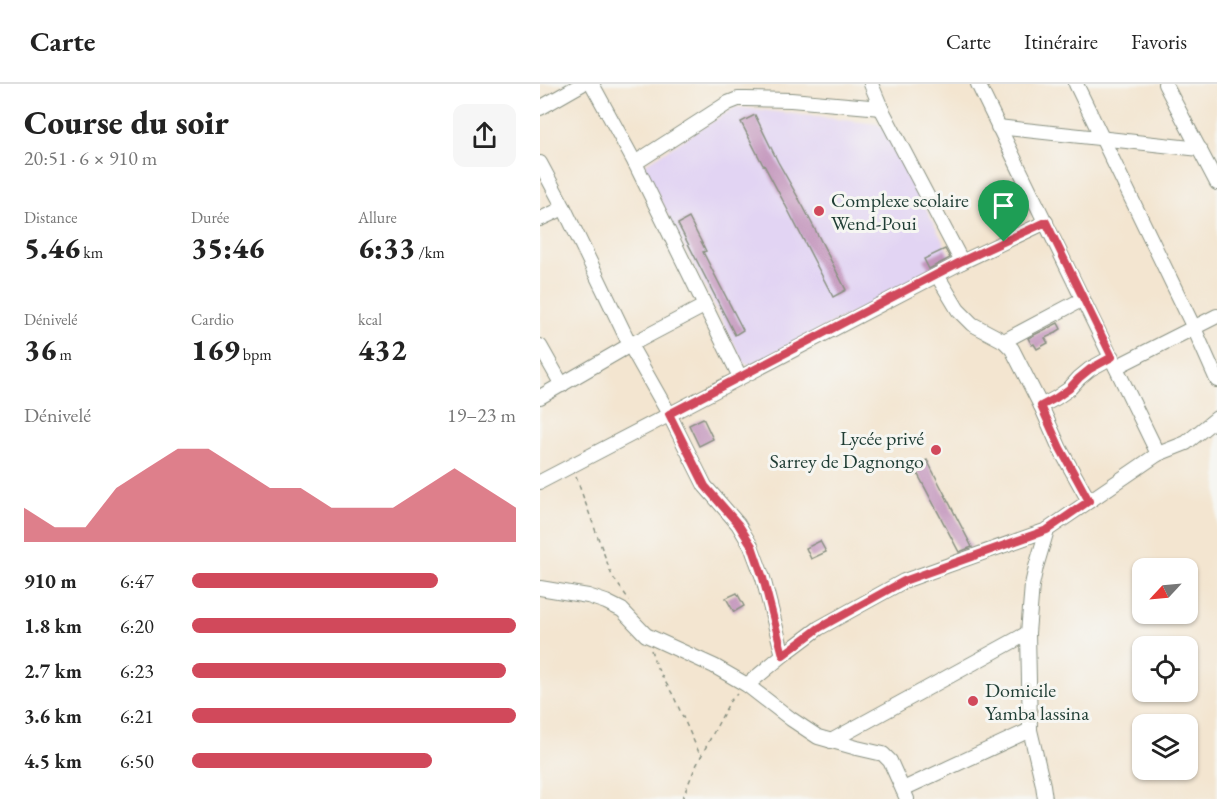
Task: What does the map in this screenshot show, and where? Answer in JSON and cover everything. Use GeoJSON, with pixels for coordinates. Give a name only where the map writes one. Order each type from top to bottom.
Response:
{"type":"FeatureCollection","features":[{"type":"Feature","properties":{"kind":"street"},"geometry":{"type":"LineString","coordinates":[[540,108],[582,84]]}},
{"type":"Feature","properties":{"kind":"street"},"geometry":{"type":"LineString","coordinates":[[592,84],[740,376]]}},
{"type":"Feature","properties":{"kind":"street"},"geometry":{"type":"LineString","coordinates":[[871,84],[881,108],[962,261]]}},
{"type":"Feature","properties":{"kind":"street"},"geometry":{"type":"LineString","coordinates":[[978,84],[1158,454]]}},
{"type":"Feature","properties":{"kind":"street"},"geometry":{"type":"LineString","coordinates":[[1076,84],[1217,380]]}},
{"type":"Feature","properties":{"kind":"street"},"geometry":{"type":"LineString","coordinates":[[1165,84],[1217,183]]}},
{"type":"Feature","properties":{"kind":"street"},"geometry":{"type":"LineString","coordinates":[[634,163],[728,103],[738,99],[791,100],[881,108]]}},
{"type":"Feature","properties":{"kind":"street"},"geometry":{"type":"LineString","coordinates":[[998,127],[1200,149]]}},
{"type":"Feature","properties":{"kind":"street"},"geometry":{"type":"LineString","coordinates":[[540,163],[630,345],[669,414],[705,486],[738,524],[752,546],[763,578],[783,655]]}},
{"type":"Feature","properties":{"kind":"street"},"geometry":{"type":"LineString","coordinates":[[540,219],[564,208]]}},
{"type":"Feature","properties":{"kind":"street"},"geometry":{"type":"LineString","coordinates":[[540,482],[962,261],[1046,222]]}},
{"type":"Feature","properties":{"kind":"street"},"geometry":{"type":"LineString","coordinates":[[937,275],[958,310],[972,324],[1004,341],[1012,349],[1060,448],[1089,501]]}},
{"type":"Feature","properties":{"kind":"street"},"geometry":{"type":"LineString","coordinates":[[1004,341],[1083,299]]}},
{"type":"Feature","properties":{"kind":"street"},"geometry":{"type":"LineString","coordinates":[[540,397],[630,345],[704,306]]}},
{"type":"Feature","properties":{"kind":"street"},"geometry":{"type":"LineString","coordinates":[[1041,406],[1069,389],[1090,369],[1114,362],[1217,316]]}},
{"type":"Feature","properties":{"kind":"street"},"geometry":{"type":"LineString","coordinates":[[540,346],[562,385]]}},
{"type":"Feature","properties":{"kind":"street"},"geometry":{"type":"LineString","coordinates":[[747,685],[819,628],[904,581],[1047,530],[1158,454],[1186,442],[1217,418]]}},
{"type":"Feature","properties":{"kind":"street"},"geometry":{"type":"LineString","coordinates":[[1045,799],[1030,730],[1028,633],[1032,585],[1047,530]]}},
{"type":"Feature","properties":{"kind":"street"},"geometry":{"type":"LineString","coordinates":[[540,588],[588,596],[606,602],[622,610],[646,635],[714,666],[747,685],[809,732],[831,741],[883,754],[890,761],[905,794],[1030,730]]}},
{"type":"Feature","properties":{"kind":"street"},"geometry":{"type":"LineString","coordinates":[[831,741],[1028,633]]}},
{"type":"Feature","properties":{"kind":"path"},"geometry":{"type":"LineString","coordinates":[[682,799],[695,768],[730,701],[747,685]]}},
{"type":"Feature","properties":{"kind":"shaded area"},"geometry":{"type":"Polygon","coordinates":[[[736,107],[877,124],[884,128],[951,257],[948,264],[750,366],[744,363],[644,168],[645,164],[736,107]]]}},
{"type":"Feature","properties":{"kind":"building"},"geometry":{"type":"Polygon","coordinates":[[[755,115],[846,290],[833,297],[741,122],[755,115]]]}},
{"type":"Feature","properties":{"kind":"building"},"geometry":{"type":"Polygon","coordinates":[[[689,218],[706,251],[703,252],[743,330],[735,335],[678,224],[689,218]]]}},
{"type":"Feature","properties":{"kind":"building"},"geometry":{"type":"Polygon","coordinates":[[[945,249],[950,258],[929,269],[924,259],[945,249]]]}},
{"type":"Feature","properties":{"kind":"building"},"geometry":{"type":"Polygon","coordinates":[[[1058,323],[1061,329],[1045,338],[1048,343],[1037,349],[1034,344],[1032,345],[1028,338],[1058,323]]]}},
{"type":"Feature","properties":{"kind":"building"},"geometry":{"type":"Polygon","coordinates":[[[703,418],[713,439],[699,446],[689,425],[703,418]]]}},
{"type":"Feature","properties":{"kind":"building"},"geometry":{"type":"Polygon","coordinates":[[[927,460],[972,547],[959,552],[914,467],[927,460]]]}},
{"type":"Feature","properties":{"kind":"building"},"geometry":{"type":"Polygon","coordinates":[[[820,541],[826,552],[811,559],[806,548],[820,541]]]}},
{"type":"Feature","properties":{"kind":"building"},"geometry":{"type":"Polygon","coordinates":[[[737,593],[744,606],[734,612],[726,598],[737,593]]]}},
{"type":"Feature","properties":{"kind":"place","name":"Complexe scolaire Wend-Poui"},"geometry":{"type":"Point","coordinates":[819,211]}},
{"type":"Feature","properties":{"kind":"place","name":"Lycée privé Sarrey de Dagnongo"},"geometry":{"type":"Point","coordinates":[936,450]}},
{"type":"Feature","properties":{"kind":"place","name":"Domicile Yamba lassina"},"geometry":{"type":"Point","coordinates":[973,701]}},
{"type":"Feature","properties":{"kind":"route"},"geometry":{"type":"LineString","coordinates":[[1046,222],[1112,357],[1090,369],[1069,389],[1041,406],[1060,448],[1089,501],[1047,530],[904,581],[819,628],[783,655],[763,578],[752,546],[738,524],[705,486],[669,414],[962,261],[1004,242],[1046,222]]}}]}
